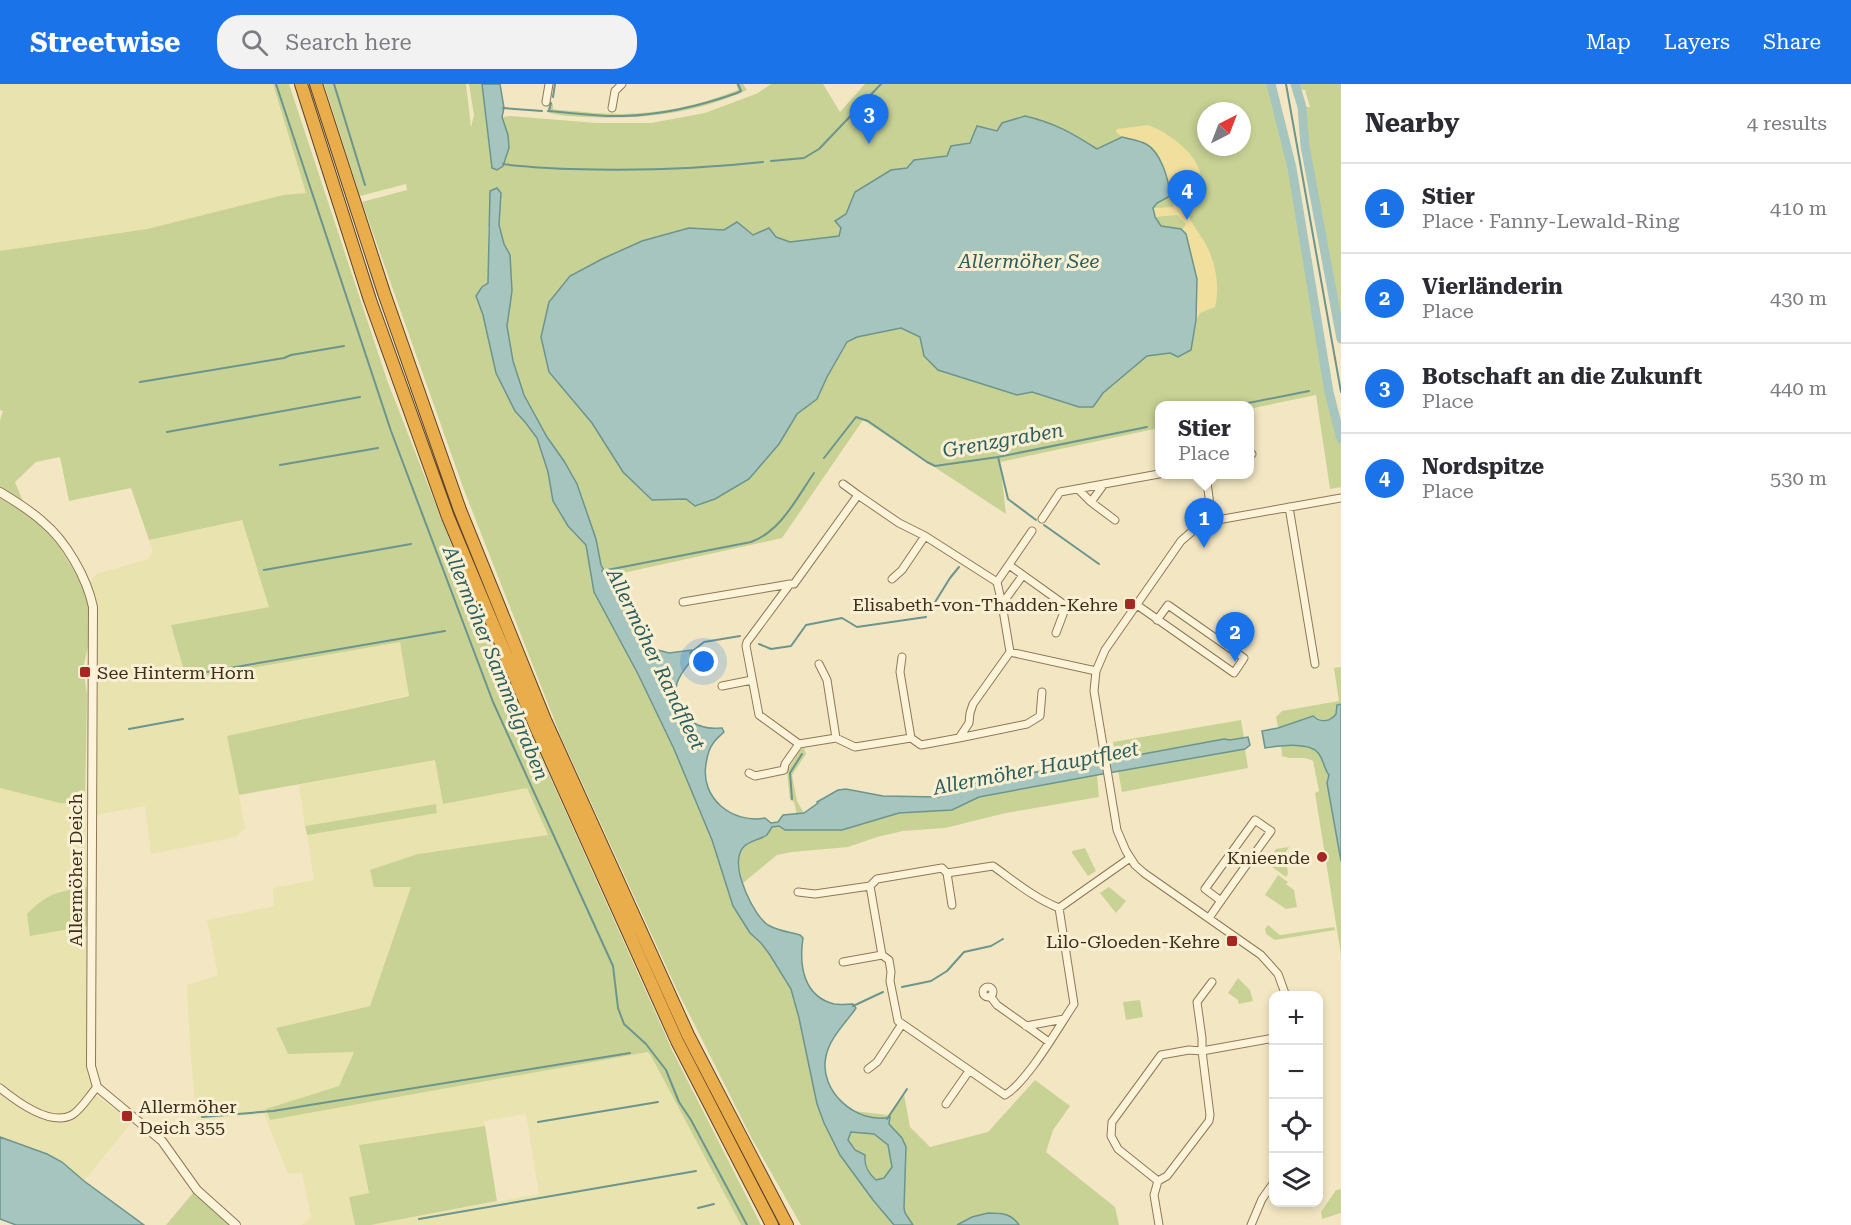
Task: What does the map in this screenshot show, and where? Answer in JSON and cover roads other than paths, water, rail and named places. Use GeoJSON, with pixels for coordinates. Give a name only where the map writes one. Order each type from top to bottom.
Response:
{"type":"FeatureCollection","features":[{"type":"Feature","properties":{"kind":"highway"},"geometry":{"type":"LineString","coordinates":[[301,84],[370,300],[448,517],[535,725],[676,1041],[772,1225]]}},
{"type":"Feature","properties":{"kind":"highway"},"geometry":{"type":"LineString","coordinates":[[316,84],[384,293],[460,510],[545,720],[688,1035],[787,1225]]}},
{"type":"Feature","properties":{"kind":"street"},"geometry":{"type":"LineString","coordinates":[[546,102],[549,84]]}},
{"type":"Feature","properties":{"kind":"street"},"geometry":{"type":"LineString","coordinates":[[612,108],[615,91],[622,84]]}},
{"type":"Feature","properties":{"kind":"street"},"geometry":{"type":"LineString","coordinates":[[1042,519],[1060,492],[1155,475]]}},
{"type":"Feature","properties":{"kind":"street"},"geometry":{"type":"LineString","coordinates":[[1207,479],[1212,521]]}},
{"type":"Feature","properties":{"kind":"street"},"geometry":{"type":"LineString","coordinates":[[843,484],[900,523],[998,582]]}},
{"type":"Feature","properties":{"kind":"street"},"geometry":{"type":"LineString","coordinates":[[1091,502],[1104,484]]}},
{"type":"Feature","properties":{"kind":"street"},"geometry":{"type":"LineString","coordinates":[[1078,489],[1115,520]]}},
{"type":"Feature","properties":{"kind":"street","name":"Allermöher Deich"},"geometry":{"type":"LineString","coordinates":[[0,492],[45,522],[84,579],[93,607],[91,1066],[96,1087]]}},
{"type":"Feature","properties":{"kind":"street"},"geometry":{"type":"LineString","coordinates":[[683,602],[794,584],[858,495]]}},
{"type":"Feature","properties":{"kind":"street"},"geometry":{"type":"LineString","coordinates":[[1284,991],[1278,974],[1266,959],[1142,871],[1130,858],[1117,830],[1094,691],[1096,671],[1106,650],[1181,541],[1196,528],[1212,521],[1341,498]]}},
{"type":"Feature","properties":{"kind":"street"},"geometry":{"type":"LineString","coordinates":[[1289,507],[1315,664]]}},
{"type":"Feature","properties":{"kind":"street"},"geometry":{"type":"LineString","coordinates":[[959,738],[969,723],[973,704],[1010,652],[998,582],[1032,531]]}},
{"type":"Feature","properties":{"kind":"street"},"geometry":{"type":"LineString","coordinates":[[892,579],[902,570],[925,536]]}},
{"type":"Feature","properties":{"kind":"street"},"geometry":{"type":"LineString","coordinates":[[1009,565],[1062,603],[1065,609],[1056,633]]}},
{"type":"Feature","properties":{"kind":"street"},"geometry":{"type":"LineString","coordinates":[[1002,604],[1023,575]]}},
{"type":"Feature","properties":{"kind":"street"},"geometry":{"type":"LineString","coordinates":[[790,584],[746,646],[759,715],[799,744],[836,738],[855,747],[911,738],[921,745],[1027,724],[1040,716],[1042,692]]}},
{"type":"Feature","properties":{"kind":"street"},"geometry":{"type":"LineString","coordinates":[[1137,605],[1157,620],[1234,673],[1244,658],[1168,604],[1157,620]]}},
{"type":"Feature","properties":{"kind":"street"},"geometry":{"type":"LineString","coordinates":[[1010,652],[1096,671]]}},
{"type":"Feature","properties":{"kind":"street"},"geometry":{"type":"LineString","coordinates":[[902,657],[900,672],[911,738]]}},
{"type":"Feature","properties":{"kind":"street"},"geometry":{"type":"LineString","coordinates":[[819,664],[826,680],[836,738]]}},
{"type":"Feature","properties":{"kind":"street"},"geometry":{"type":"LineString","coordinates":[[722,686],[752,680]]}},
{"type":"Feature","properties":{"kind":"street"},"geometry":{"type":"LineString","coordinates":[[749,773],[755,776],[784,770],[785,764],[799,744]]}},
{"type":"Feature","properties":{"kind":"street"},"geometry":{"type":"LineString","coordinates":[[1209,918],[1221,901],[1270,831],[1255,820],[1205,890],[1221,901]]}},
{"type":"Feature","properties":{"kind":"street"},"geometry":{"type":"LineString","coordinates":[[1059,908],[1130,858]]}},
{"type":"Feature","properties":{"kind":"street"},"geometry":{"type":"LineString","coordinates":[[947,873],[993,866],[1029,893],[1059,908]]}},
{"type":"Feature","properties":{"kind":"street"},"geometry":{"type":"LineString","coordinates":[[798,892],[815,894],[870,886],[877,879],[942,868],[947,873],[952,906]]}},
{"type":"Feature","properties":{"kind":"street"},"geometry":{"type":"LineString","coordinates":[[870,886],[882,955],[889,960],[890,981],[898,1021],[1005,1095],[1026,1076],[1074,1004],[1059,908]]}},
{"type":"Feature","properties":{"kind":"street"},"geometry":{"type":"LineString","coordinates":[[843,962],[882,955]]}},
{"type":"Feature","properties":{"kind":"street"},"geometry":{"type":"LineString","coordinates":[[1158,1225],[1154,1195],[1158,1181],[1167,1176],[1209,1121],[1197,1002],[1212,982]]}},
{"type":"Feature","properties":{"kind":"street"},"geometry":{"type":"LineString","coordinates":[[990,996],[997,1005],[1048,1042]]}},
{"type":"Feature","properties":{"kind":"street"},"geometry":{"type":"LineString","coordinates":[[1026,1026],[1064,1019]]}},
{"type":"Feature","properties":{"kind":"street"},"geometry":{"type":"LineString","coordinates":[[868,1069],[877,1062],[902,1024]]}},
{"type":"Feature","properties":{"kind":"street"},"geometry":{"type":"LineString","coordinates":[[1158,1181],[1118,1149],[1111,1136],[1112,1122],[1161,1055],[1189,1050],[1202,1051],[1269,1039]]}},
{"type":"Feature","properties":{"kind":"street"},"geometry":{"type":"LineString","coordinates":[[946,1104],[969,1071]]}},
{"type":"Feature","properties":{"kind":"street"},"geometry":{"type":"LineString","coordinates":[[0,1088],[19,1104],[43,1115],[62,1119],[73,1115],[96,1087],[162,1141],[197,1190],[236,1225]]}},
{"type":"Feature","properties":{"kind":"street"},"geometry":{"type":"LineString","coordinates":[[1251,1225],[1259,1205],[1269,1190]]}},
{"type":"Feature","properties":{"kind":"water"},"geometry":{"type":"Polygon","coordinates":[[[482,84],[500,84],[504,108],[502,117],[508,135],[509,148],[503,166],[497,170],[492,168],[482,84]]]}},
{"type":"Feature","properties":{"kind":"water","name":"Allermöher See"},"geometry":{"type":"Polygon","coordinates":[[[1025,116],[1063,129],[1097,149],[1122,137],[1146,144],[1151,148],[1163,167],[1170,196],[1153,208],[1155,217],[1161,226],[1181,229],[1186,234],[1197,279],[1196,320],[1191,350],[1178,357],[1170,353],[1147,356],[1103,393],[1093,407],[1079,407],[1032,392],[1017,395],[938,370],[924,356],[920,337],[901,328],[857,337],[847,342],[817,399],[797,414],[779,444],[749,479],[715,499],[695,506],[686,499],[652,500],[623,472],[592,423],[549,372],[541,337],[549,302],[570,276],[642,241],[689,228],[724,230],[737,222],[753,235],[769,228],[776,237],[790,242],[839,236],[841,228],[835,221],[846,214],[855,192],[891,170],[907,168],[914,160],[947,156],[951,146],[970,143],[977,126],[997,131],[1002,123],[1025,116]]]}},
{"type":"Feature","properties":{"kind":"water","name":"Allermöher Randfleet"},"geometry":{"type":"Polygon","coordinates":[[[497,188],[501,193],[499,225],[504,244],[510,255],[512,291],[507,326],[513,361],[524,395],[577,484],[596,539],[601,565],[636,631],[658,650],[669,653],[692,650],[695,656],[678,679],[677,697],[682,710],[691,721],[706,728],[722,728],[724,732],[710,749],[705,776],[713,798],[730,813],[753,819],[765,818],[771,823],[778,822],[783,815],[804,813],[817,802],[838,790],[846,789],[883,796],[939,797],[972,784],[1000,778],[1224,739],[1248,737],[1250,745],[1245,749],[979,797],[952,810],[899,813],[842,830],[785,830],[779,826],[772,827],[767,835],[742,849],[739,870],[756,912],[768,925],[803,938],[802,959],[805,978],[816,994],[834,1004],[853,1004],[856,1008],[828,1049],[825,1069],[828,1081],[834,1093],[853,1110],[865,1116],[890,1117],[889,1124],[902,1138],[906,1147],[904,1208],[913,1225],[894,1225],[840,1155],[824,1123],[817,1104],[791,989],[770,955],[750,933],[733,906],[712,840],[674,749],[638,674],[594,592],[586,545],[568,526],[553,501],[548,472],[537,438],[515,411],[496,373],[483,315],[476,296],[488,283],[490,191],[497,188]],[[851,1132],[848,1140],[855,1150],[865,1155],[867,1169],[876,1180],[884,1178],[892,1167],[888,1145],[874,1134],[851,1132]]]}},
{"type":"Feature","properties":{"kind":"water"},"geometry":{"type":"Polygon","coordinates":[[[1341,704],[1341,861],[1327,783],[1329,775],[1321,757],[1309,747],[1265,748],[1262,731],[1313,716],[1322,721],[1328,720],[1334,717],[1337,705],[1341,704]]]}},
{"type":"Feature","properties":{"kind":"water"},"geometry":{"type":"Polygon","coordinates":[[[0,1137],[47,1154],[62,1162],[144,1225],[16,1225],[0,1219],[0,1137]]]}},
{"type":"Feature","properties":{"kind":"water"},"geometry":{"type":"Polygon","coordinates":[[[988,1213],[1009,1216],[1019,1225],[957,1225],[972,1217],[988,1213]]]}},
{"type":"Feature","properties":{"kind":"waterway","name":"Allermöher Sammelgraben"},"geometry":{"type":"LineString","coordinates":[[276,84],[391,431],[493,702],[613,966],[618,1008],[624,1024],[646,1044],[666,1070],[679,1102],[747,1225]]}},
{"type":"Feature","properties":{"kind":"waterway"},"geometry":{"type":"LineString","coordinates":[[334,84],[365,185]]}},
{"type":"Feature","properties":{"kind":"waterway"},"geometry":{"type":"LineString","coordinates":[[553,97],[555,84]]}},
{"type":"Feature","properties":{"kind":"waterway"},"geometry":{"type":"LineString","coordinates":[[548,111],[604,116],[667,112],[737,93],[741,91],[738,84]]}},
{"type":"Feature","properties":{"kind":"waterway"},"geometry":{"type":"LineString","coordinates":[[771,161],[804,158],[819,149],[881,84]]}},
{"type":"Feature","properties":{"kind":"waterway"},"geometry":{"type":"LineString","coordinates":[[1271,84],[1292,168],[1329,392],[1341,439]]}},
{"type":"Feature","properties":{"kind":"waterway"},"geometry":{"type":"LineString","coordinates":[[1286,84],[1341,392]]}},
{"type":"Feature","properties":{"kind":"waterway"},"geometry":{"type":"LineString","coordinates":[[1295,84],[1302,107],[1305,146],[1341,339]]}},
{"type":"Feature","properties":{"kind":"waterway"},"geometry":{"type":"LineString","coordinates":[[549,111],[551,103]]}},
{"type":"Feature","properties":{"kind":"waterway"},"geometry":{"type":"LineString","coordinates":[[503,108],[542,111]]}},
{"type":"Feature","properties":{"kind":"waterway"},"geometry":{"type":"LineString","coordinates":[[503,164],[619,170],[691,168],[763,162]]}},
{"type":"Feature","properties":{"kind":"waterway"},"geometry":{"type":"LineString","coordinates":[[140,382],[344,346]]}},
{"type":"Feature","properties":{"kind":"waterway","name":"Grenzgraben"},"geometry":{"type":"LineString","coordinates":[[1254,402],[1309,391]]}},
{"type":"Feature","properties":{"kind":"waterway"},"geometry":{"type":"LineString","coordinates":[[167,432],[360,397]]}},
{"type":"Feature","properties":{"kind":"waterway","name":"Grenzgraben"},"geometry":{"type":"LineString","coordinates":[[824,458],[856,417],[868,421],[935,466],[998,457],[1147,427]]}},
{"type":"Feature","properties":{"kind":"waterway"},"geometry":{"type":"LineString","coordinates":[[280,465],[378,448]]}},
{"type":"Feature","properties":{"kind":"waterway"},"geometry":{"type":"LineString","coordinates":[[998,457],[1008,499],[1036,520]]}},
{"type":"Feature","properties":{"kind":"waterway","name":"Allermöher Randfleet"},"geometry":{"type":"LineString","coordinates":[[602,571],[751,542],[762,537],[779,522],[814,473]]}},
{"type":"Feature","properties":{"kind":"waterway"},"geometry":{"type":"LineString","coordinates":[[1044,525],[1099,564]]}},
{"type":"Feature","properties":{"kind":"waterway"},"geometry":{"type":"LineString","coordinates":[[264,570],[411,544]]}},
{"type":"Feature","properties":{"kind":"waterway"},"geometry":{"type":"LineString","coordinates":[[932,607],[959,567]]}},
{"type":"Feature","properties":{"kind":"waterway"},"geometry":{"type":"LineString","coordinates":[[759,644],[771,649],[791,646],[806,625],[842,618],[857,627],[926,617]]}},
{"type":"Feature","properties":{"kind":"waterway"},"geometry":{"type":"LineString","coordinates":[[195,674],[445,631]]}},
{"type":"Feature","properties":{"kind":"waterway"},"geometry":{"type":"LineString","coordinates":[[690,653],[704,642],[740,636]]}},
{"type":"Feature","properties":{"kind":"waterway"},"geometry":{"type":"LineString","coordinates":[[129,729],[183,719]]}},
{"type":"Feature","properties":{"kind":"waterway"},"geometry":{"type":"LineString","coordinates":[[792,799],[790,773],[802,754]]}},
{"type":"Feature","properties":{"kind":"waterway"},"geometry":{"type":"LineString","coordinates":[[902,987],[931,981],[947,971],[964,952],[991,946],[1003,939]]}},
{"type":"Feature","properties":{"kind":"waterway"},"geometry":{"type":"LineString","coordinates":[[853,1006],[883,992]]}},
{"type":"Feature","properties":{"kind":"waterway"},"geometry":{"type":"LineString","coordinates":[[202,1117],[273,1111],[630,1053]]}},
{"type":"Feature","properties":{"kind":"waterway"},"geometry":{"type":"LineString","coordinates":[[887,1119],[907,1089]]}},
{"type":"Feature","properties":{"kind":"waterway"},"geometry":{"type":"LineString","coordinates":[[538,1122],[658,1102]]}},
{"type":"Feature","properties":{"kind":"waterway"},"geometry":{"type":"LineString","coordinates":[[419,1219],[696,1171]]}},
{"type":"Feature","properties":{"kind":"waterway"},"geometry":{"type":"LineString","coordinates":[[698,1208],[714,1204]]}},
{"type":"Feature","properties":{"kind":"place","name":"Botschaft an die Zukunft"},"geometry":{"type":"Point","coordinates":[869,144]}},
{"type":"Feature","properties":{"kind":"place","name":"Nordspitze"},"geometry":{"type":"Point","coordinates":[1187,220]}},
{"type":"Feature","properties":{"kind":"place","name":"Stier"},"geometry":{"type":"Point","coordinates":[1204,548]}},
{"type":"Feature","properties":{"kind":"place","name":"Elisabeth-von-Thadden-Kehre"},"geometry":{"type":"Point","coordinates":[1130,604]}},
{"type":"Feature","properties":{"kind":"place","name":"Vierländerin"},"geometry":{"type":"Point","coordinates":[1235,662]}},
{"type":"Feature","properties":{"kind":"place","name":"See Hinterm Horn"},"geometry":{"type":"Point","coordinates":[85,672]}},
{"type":"Feature","properties":{"kind":"place","name":"Knieende"},"geometry":{"type":"Point","coordinates":[1322,857]}},
{"type":"Feature","properties":{"kind":"place","name":"Lilo-Gloeden-Kehre"},"geometry":{"type":"Point","coordinates":[1232,941]}},
{"type":"Feature","properties":{"kind":"place","name":"Allermöher Deich 355"},"geometry":{"type":"Point","coordinates":[127,1116]}},
{"type":"Feature","properties":{"kind":"water label","name":"Allermöher Hauptfleet"},"geometry":{"type":"Point","coordinates":[1036,768]}}]}
